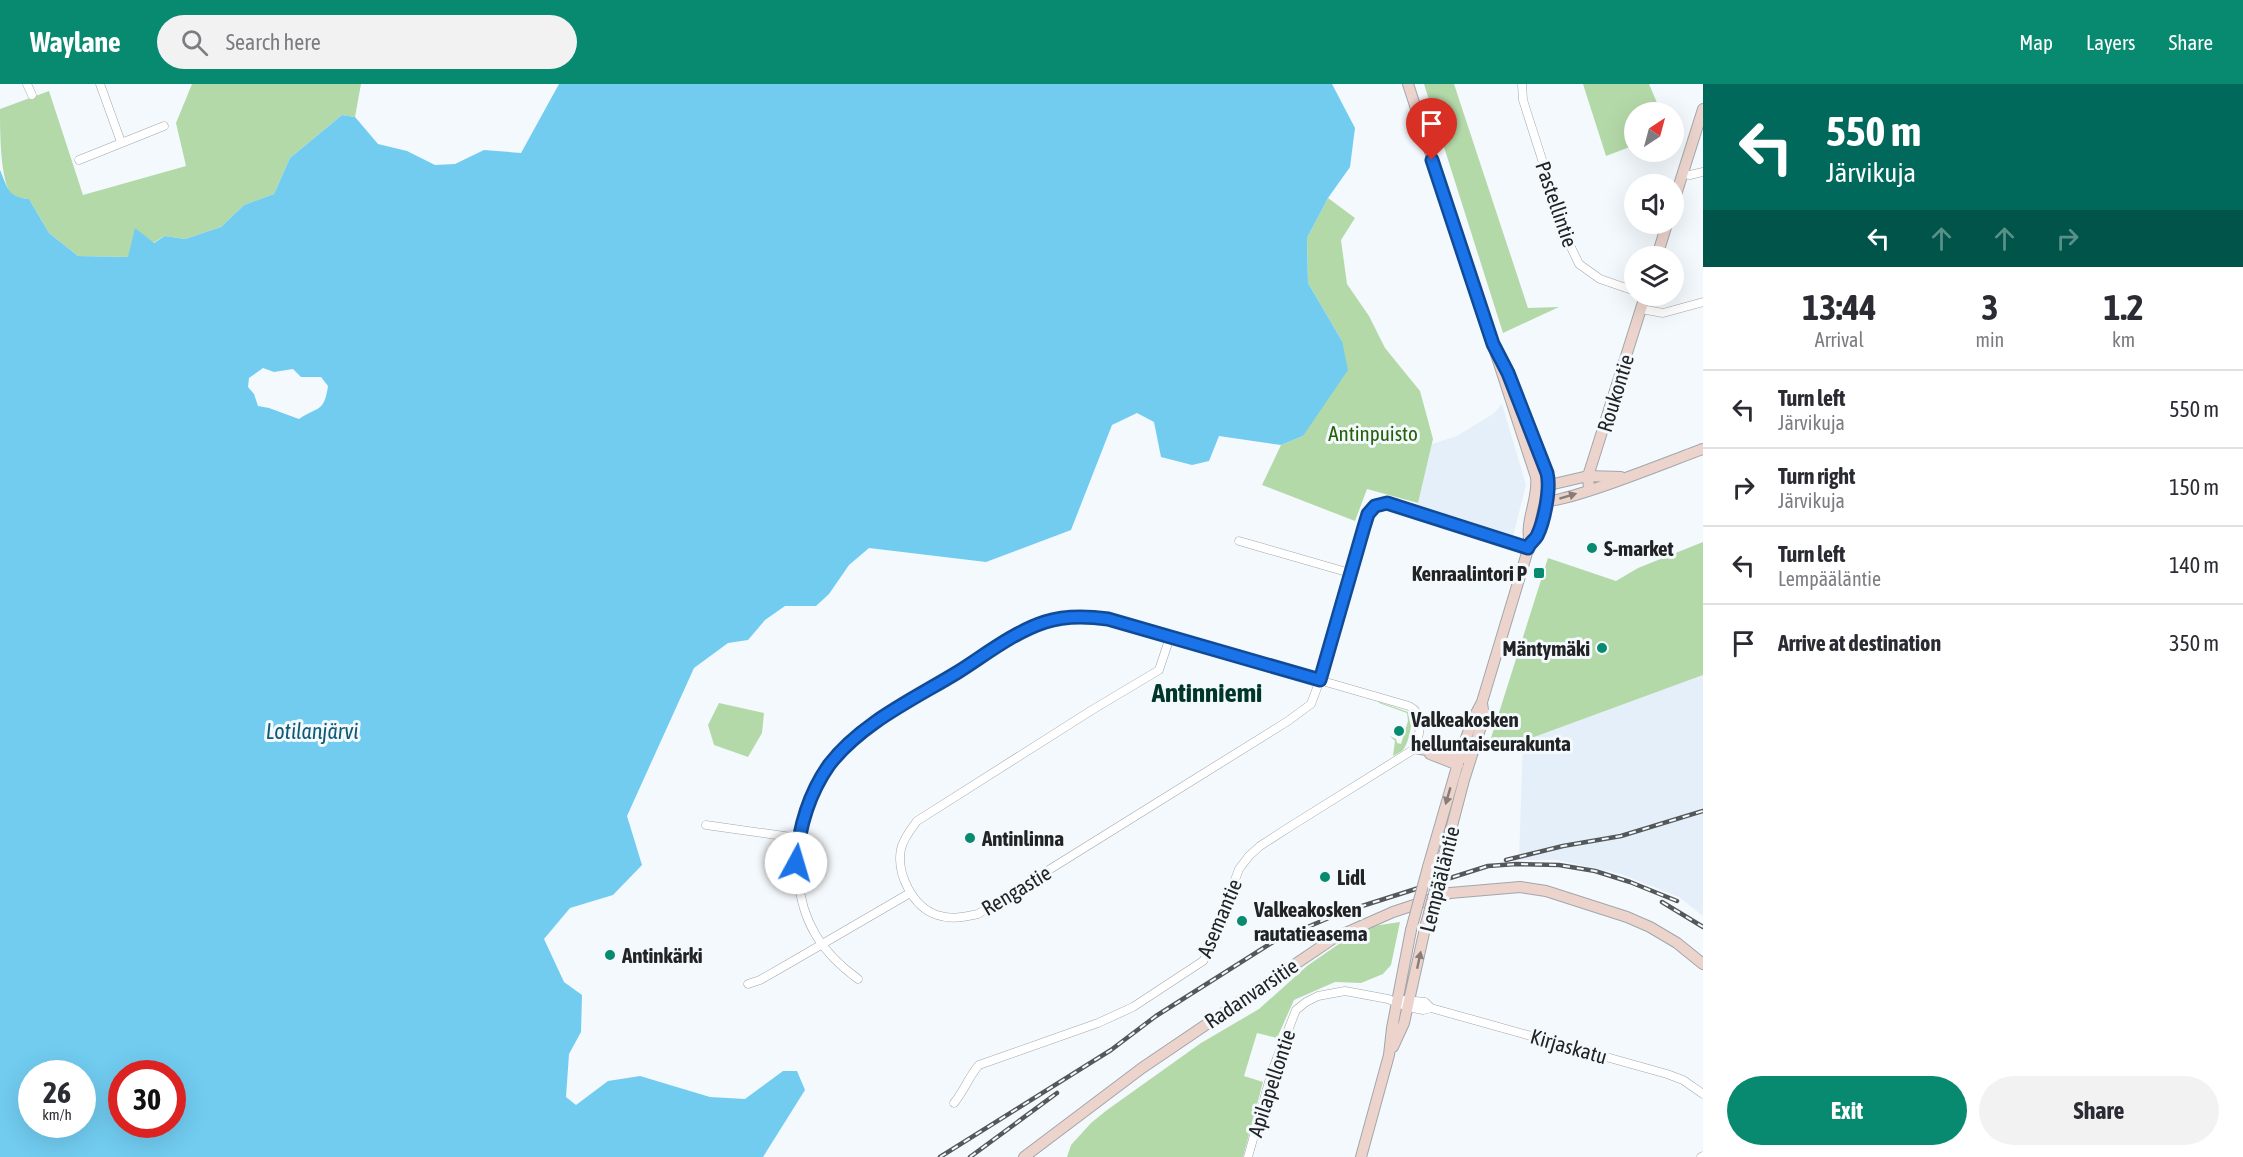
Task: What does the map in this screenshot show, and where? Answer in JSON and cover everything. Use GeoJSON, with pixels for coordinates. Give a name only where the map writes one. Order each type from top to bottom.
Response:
{"type":"FeatureCollection","features":[{"type":"Feature","properties":{"kind":"main road","name":"Lempääläntie"},"geometry":{"type":"LineString","coordinates":[[1405,1002],[1411,930],[1428,867],[1463,760],[1484,717],[1482,702],[1529,545],[1537,536],[1541,501],[1536,477],[1408,84]]}},
{"type":"Feature","properties":{"kind":"main road"},"geometry":{"type":"LineString","coordinates":[[1683,174],[1703,109]]}},
{"type":"Feature","properties":{"kind":"main road","name":"Roukontie"},"geometry":{"type":"LineString","coordinates":[[1589,490],[1588,476],[1642,306]]}},
{"type":"Feature","properties":{"kind":"main road","name":"Lempääläntie"},"geometry":{"type":"LineString","coordinates":[[1493,344],[1508,373],[1547,473],[1549,484]]}},
{"type":"Feature","properties":{"kind":"main road"},"geometry":{"type":"LineString","coordinates":[[1624,477],[1588,476],[1549,484],[1542,489],[1541,501],[1609,484],[1703,449]]}},
{"type":"Feature","properties":{"kind":"main road"},"geometry":{"type":"LineString","coordinates":[[1416,748],[1463,760]]}},
{"type":"Feature","properties":{"kind":"main road","name":"Lempääläntie"},"geometry":{"type":"LineString","coordinates":[[1361,1157],[1442,864],[1463,760]]}},
{"type":"Feature","properties":{"kind":"main road","name":"Radanvarsitie"},"geometry":{"type":"LineString","coordinates":[[1024,1157],[1142,1068],[1334,938],[1393,912],[1450,893],[1520,887],[1563,896],[1628,917],[1650,927],[1677,943],[1703,964]]}},
{"type":"Feature","properties":{"kind":"street"},"geometry":{"type":"LineString","coordinates":[[27,84],[32,95]]}},
{"type":"Feature","properties":{"kind":"street"},"geometry":{"type":"LineString","coordinates":[[100,84],[122,142]]}},
{"type":"Feature","properties":{"kind":"street","name":"Pastellintie"},"geometry":{"type":"LineString","coordinates":[[1522,84],[1523,100],[1568,241],[1579,264],[1600,279],[1624,287]]}},
{"type":"Feature","properties":{"kind":"street"},"geometry":{"type":"LineString","coordinates":[[80,160],[164,126]]}},
{"type":"Feature","properties":{"kind":"street"},"geometry":{"type":"LineString","coordinates":[[1684,174],[1703,172]]}},
{"type":"Feature","properties":{"kind":"street"},"geometry":{"type":"LineString","coordinates":[[1641,309],[1663,313],[1703,303]]}},
{"type":"Feature","properties":{"kind":"street","name":"Rengastie"},"geometry":{"type":"LineString","coordinates":[[910,893],[921,905],[936,915],[956,918],[978,914],[1311,704],[1368,514],[1380,503],[1394,505],[1529,545]]}},
{"type":"Feature","properties":{"kind":"street"},"geometry":{"type":"LineString","coordinates":[[1239,541],[1350,573]]}},
{"type":"Feature","properties":{"kind":"street"},"geometry":{"type":"LineString","coordinates":[[858,979],[835,959],[822,943],[807,920],[800,897],[796,863],[798,838],[802,819],[812,795],[829,765],[847,745],[871,726],[1026,630],[1045,622],[1085,616],[1108,619],[1414,709],[1421,720],[1416,748]]}},
{"type":"Feature","properties":{"kind":"street"},"geometry":{"type":"LineString","coordinates":[[748,984],[779,970],[910,893],[902,868],[901,850],[907,835],[917,821],[1159,670],[1170,638]]}},
{"type":"Feature","properties":{"kind":"street","name":"Asemantie"},"geometry":{"type":"LineString","coordinates":[[954,1103],[979,1065],[1098,1023],[1133,1007],[1203,962],[1239,869],[1249,856],[1260,846],[1416,748]]}},
{"type":"Feature","properties":{"kind":"street"},"geometry":{"type":"LineString","coordinates":[[706,825],[798,838]]}},
{"type":"Feature","properties":{"kind":"street","name":"Apilapellontie"},"geometry":{"type":"LineString","coordinates":[[1248,1157],[1272,1071],[1296,1010],[1318,996],[1345,991],[1405,1002]]}},
{"type":"Feature","properties":{"kind":"street","name":"Kirjaskatu"},"geometry":{"type":"LineString","coordinates":[[1405,1002],[1423,1010],[1431,1008],[1667,1074],[1683,1080],[1703,1094]]}},
{"type":"Feature","properties":{"kind":"shaded area"},"geometry":{"type":"Polygon","coordinates":[[[1502,404],[1526,485],[1513,537],[1417,506],[1432,444],[1457,436],[1493,414],[1502,404]]]}},
{"type":"Feature","properties":{"kind":"shaded area"},"geometry":{"type":"Polygon","coordinates":[[[1703,675],[1703,916],[1679,897],[1621,874],[1557,860],[1519,860],[1523,741],[1703,675]]]}},
{"type":"Feature","properties":{"kind":"green space"},"geometry":{"type":"Polygon","coordinates":[[[192,84],[361,84],[355,117],[342,115],[290,158],[274,194],[244,205],[221,227],[185,239],[165,236],[129,257],[78,256],[49,233],[29,199],[11,194],[7,187],[3,166],[0,109],[49,91],[83,195],[186,166],[176,123],[192,84]]]}},
{"type":"Feature","properties":{"kind":"green space"},"geometry":{"type":"Polygon","coordinates":[[[1424,84],[1454,84],[1528,308],[1559,307],[1503,333],[1424,84]]]}},
{"type":"Feature","properties":{"kind":"green space"},"geometry":{"type":"Polygon","coordinates":[[[1583,84],[1649,84],[1657,102],[1624,102],[1624,149],[1606,156],[1583,84]]]}},
{"type":"Feature","properties":{"kind":"green space","name":"Antinpuisto"},"geometry":{"type":"Polygon","coordinates":[[[1328,198],[1355,218],[1341,240],[1347,284],[1369,316],[1385,348],[1420,391],[1433,439],[1418,503],[1367,489],[1355,521],[1262,485],[1281,445],[1303,436],[1342,341],[1308,283],[1307,238],[1328,198]]]}},
{"type":"Feature","properties":{"kind":"green space"},"geometry":{"type":"Polygon","coordinates":[[[1703,542],[1703,675],[1523,741],[1490,741],[1548,558],[1616,581],[1638,568],[1703,542]]]}},
{"type":"Feature","properties":{"kind":"green space"},"geometry":{"type":"Polygon","coordinates":[[[1379,702],[1411,713],[1411,727],[1407,743],[1402,751],[1393,756],[1395,741],[1390,736],[1401,744],[1408,721],[1407,713],[1379,702]]]}},
{"type":"Feature","properties":{"kind":"green space"},"geometry":{"type":"Polygon","coordinates":[[[719,703],[764,713],[762,733],[748,757],[714,745],[708,725],[719,703]]]}},
{"type":"Feature","properties":{"kind":"green space"},"geometry":{"type":"Polygon","coordinates":[[[1400,922],[1391,965],[1383,974],[1361,983],[1335,982],[1294,1000],[1277,1038],[1257,1033],[1244,1076],[1263,1082],[1243,1157],[1067,1157],[1071,1145],[1091,1123],[1107,1110],[1201,1043],[1259,1009],[1307,966],[1346,939],[1373,926],[1400,922]]]}},
{"type":"Feature","properties":{"kind":"water","name":"Lotilanjärvi"},"geometry":{"type":"Polygon","coordinates":[[[559,84],[1332,84],[1355,128],[1350,167],[1328,198],[1307,238],[1308,283],[1342,341],[1348,370],[1303,436],[1281,445],[1219,436],[1209,461],[1192,465],[1161,457],[1154,422],[1137,413],[1112,425],[1071,530],[986,562],[869,548],[849,565],[829,594],[816,606],[785,606],[765,620],[748,640],[728,643],[694,668],[627,816],[642,865],[613,895],[570,908],[544,939],[564,982],[582,995],[581,1032],[569,1054],[566,1097],[576,1105],[608,1081],[640,1076],[710,1097],[745,1099],[783,1071],[797,1071],[805,1090],[763,1157],[0,1157],[0,170],[12,194],[29,199],[49,233],[78,256],[128,257],[135,228],[154,243],[165,236],[185,239],[221,227],[244,205],[274,194],[290,158],[342,115],[355,117],[378,144],[407,151],[435,165],[455,164],[484,150],[521,153],[559,84]],[[263,368],[249,378],[248,387],[254,394],[258,406],[299,419],[322,405],[328,386],[321,377],[301,377],[293,369],[274,372],[263,368]]]}},
{"type":"Feature","properties":{"kind":"railway"},"geometry":{"type":"LineString","coordinates":[[1506,860],[1563,846],[1621,836],[1703,811]]}},
{"type":"Feature","properties":{"kind":"railway"},"geometry":{"type":"LineString","coordinates":[[940,1157],[1111,1050],[1156,1016],[1273,942],[1340,913],[1488,866],[1516,864],[1559,865],[1595,871],[1677,901]]}},
{"type":"Feature","properties":{"kind":"railway"},"geometry":{"type":"LineString","coordinates":[[1662,902],[1703,927]]}},
{"type":"Feature","properties":{"kind":"railway"},"geometry":{"type":"LineString","coordinates":[[970,1157],[1057,1093]]}},
{"type":"Feature","properties":{"kind":"place","name":"S-market"},"geometry":{"type":"Point","coordinates":[1592,548]}},
{"type":"Feature","properties":{"kind":"place","name":"Kenraalintori P"},"geometry":{"type":"Point","coordinates":[1539,573]}},
{"type":"Feature","properties":{"kind":"place","name":"Mäntymäki"},"geometry":{"type":"Point","coordinates":[1602,648]}},
{"type":"Feature","properties":{"kind":"place","name":"Valkeakosken helluntaiseurakunta"},"geometry":{"type":"Point","coordinates":[1399,731]}},
{"type":"Feature","properties":{"kind":"place","name":"Antinlinna"},"geometry":{"type":"Point","coordinates":[970,838]}},
{"type":"Feature","properties":{"kind":"place","name":"Lidl"},"geometry":{"type":"Point","coordinates":[1325,877]}},
{"type":"Feature","properties":{"kind":"place","name":"Valkeakosken rautatieasema"},"geometry":{"type":"Point","coordinates":[1242,921]}},
{"type":"Feature","properties":{"kind":"place","name":"Antinkärki"},"geometry":{"type":"Point","coordinates":[610,955]}},
{"type":"Feature","properties":{"kind":"district","name":"Antinniemi"},"geometry":{"type":"Point","coordinates":[1207,692]}},
{"type":"Feature","properties":{"kind":"route"},"geometry":{"type":"LineString","coordinates":[[796,863],[802,819],[812,795],[829,765],[847,745],[901,706],[1026,630],[1065,617],[1085,616],[1108,619],[1320,680],[1368,514],[1375,506],[1387,503],[1528,548],[1537,536],[1546,502],[1549,489],[1547,473],[1508,373],[1493,344],[1432,160]]}}]}
